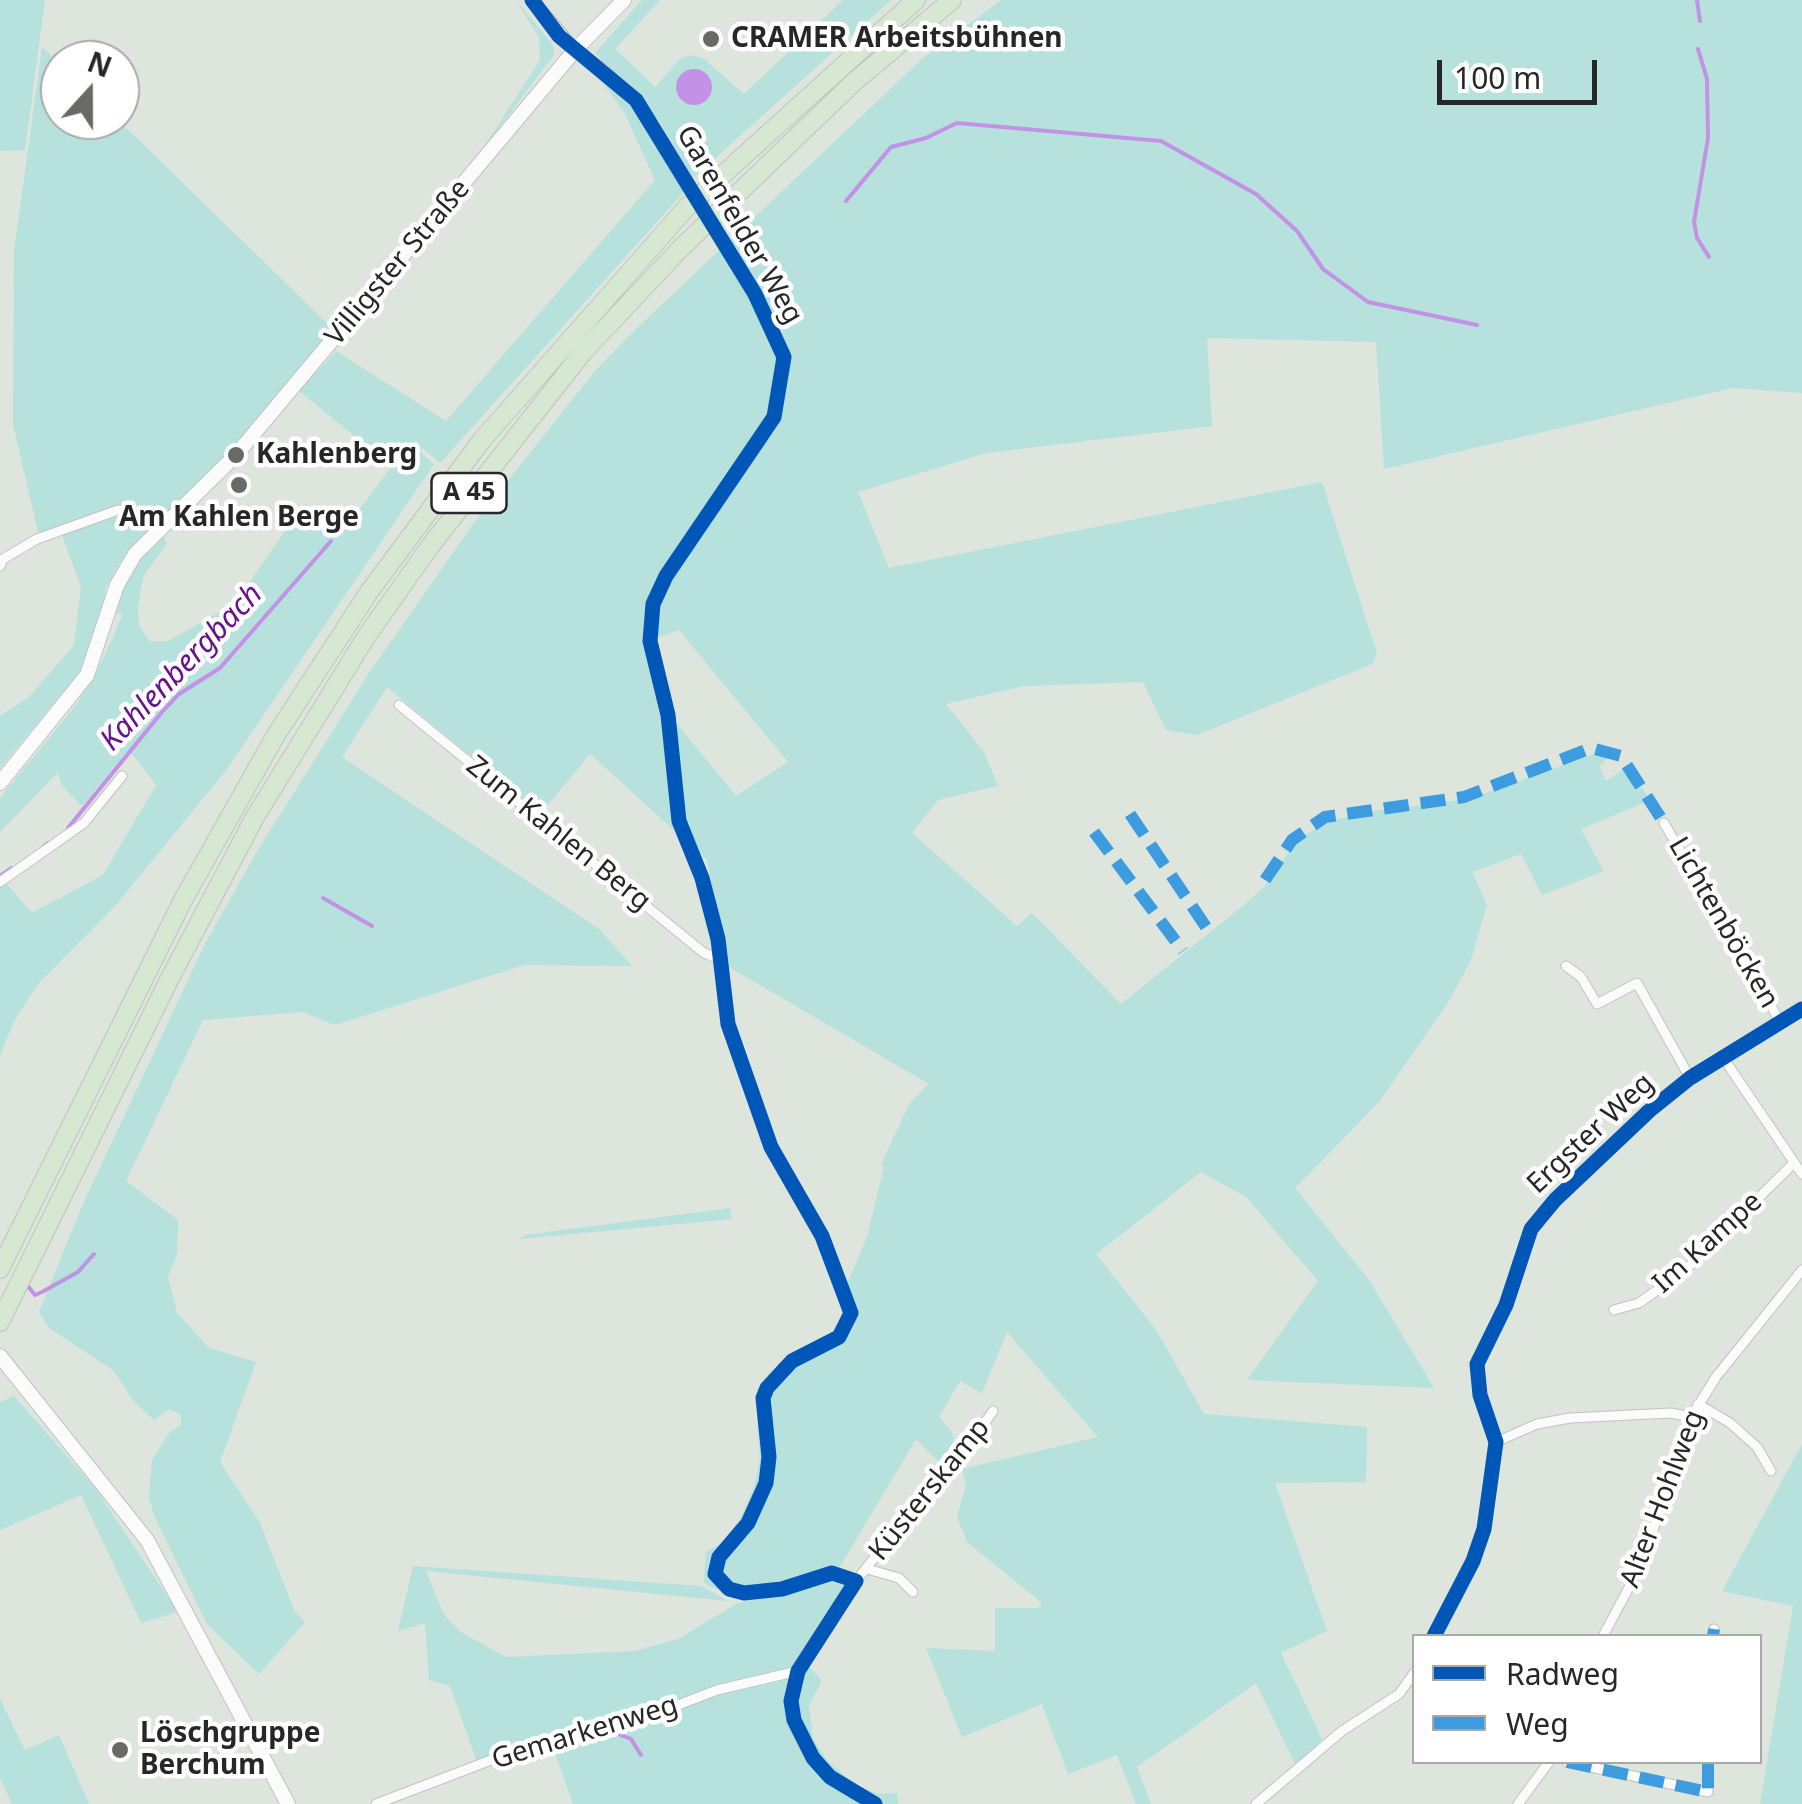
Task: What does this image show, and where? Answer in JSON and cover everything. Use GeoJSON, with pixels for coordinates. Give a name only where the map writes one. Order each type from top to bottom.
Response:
{"type":"FeatureCollection","features":[{"type":"Feature","properties":{"kind":"highway","name":"A 45"},"geometry":{"type":"LineString","coordinates":[[0,1270],[141,980],[242,792],[322,662],[436,500],[589,314],[687,207],[916,0]]}},
{"type":"Feature","properties":{"kind":"highway","name":"A 45"},"geometry":{"type":"LineString","coordinates":[[0,1322],[255,818],[366,637],[440,532],[584,351],[680,249],[854,82],[952,0]]}},
{"type":"Feature","properties":{"kind":"main road","name":"Villigster Straße"},"geometry":{"type":"LineString","coordinates":[[0,782],[77,690],[94,660],[124,570],[212,481],[280,404],[575,50],[624,0]]}},
{"type":"Feature","properties":{"kind":"main road"},"geometry":{"type":"LineString","coordinates":[[0,1356],[147,1540],[288,1804]]}},
{"type":"Feature","properties":{"kind":"street"},"geometry":{"type":"LineString","coordinates":[[532,0],[575,50]]}},
{"type":"Feature","properties":{"kind":"street","name":"Garenfelder Weg"},"geometry":{"type":"LineString","coordinates":[[575,50],[604,68],[636,100],[736,262],[784,357],[778,406],[763,438],[666,576],[653,604],[650,641],[668,716],[679,821],[702,878],[728,1024],[772,1147],[822,1236],[851,1320],[839,1337],[783,1367],[767,1388],[763,1398],[769,1456],[766,1483],[756,1512],[719,1557],[716,1574],[728,1588],[744,1593],[794,1586],[832,1574],[856,1581]]}},
{"type":"Feature","properties":{"kind":"street"},"geometry":{"type":"LineString","coordinates":[[0,566],[2,559],[38,540],[118,510],[151,513],[168,522]]}},
{"type":"Feature","properties":{"kind":"street","name":"Zum Kahlen Berg"},"geometry":{"type":"LineString","coordinates":[[399,706],[704,953],[719,959]]}},
{"type":"Feature","properties":{"kind":"street"},"geometry":{"type":"LineString","coordinates":[[0,882],[84,823],[122,776]]}},
{"type":"Feature","properties":{"kind":"street","name":"Lichtenböcken"},"geometry":{"type":"LineString","coordinates":[[1664,823],[1781,1023]]}},
{"type":"Feature","properties":{"kind":"street","name":"Ergster Weg"},"geometry":{"type":"LineString","coordinates":[[1566,966],[1581,977],[1597,1004],[1637,984],[1690,1078]]}},
{"type":"Feature","properties":{"kind":"street","name":"Ergster Weg"},"geometry":{"type":"LineString","coordinates":[[1435,1634],[1480,1547],[1496,1442],[1480,1395],[1478,1364],[1506,1304],[1531,1230],[1554,1200],[1690,1078],[1802,1009]]}},
{"type":"Feature","properties":{"kind":"street"},"geometry":{"type":"LineString","coordinates":[[1724,1058],[1802,1174]]}},
{"type":"Feature","properties":{"kind":"street","name":"Im Kampe"},"geometry":{"type":"LineString","coordinates":[[1614,1310],[1640,1303],[1683,1272],[1794,1164]]}},
{"type":"Feature","properties":{"kind":"street","name":"Alter Hohlweg"},"geometry":{"type":"LineString","coordinates":[[1605,1634],[1642,1563],[1698,1404],[1802,1270]]}},
{"type":"Feature","properties":{"kind":"street"},"geometry":{"type":"LineString","coordinates":[[1698,1404],[1730,1423],[1757,1447],[1771,1472]]}},
{"type":"Feature","properties":{"kind":"street","name":"Küsterskamp"},"geometry":{"type":"LineString","coordinates":[[856,1581],[904,1518],[959,1460],[993,1411]]}},
{"type":"Feature","properties":{"kind":"street"},"geometry":{"type":"LineString","coordinates":[[1496,1442],[1538,1424],[1570,1418],[1671,1413],[1691,1417]]}},
{"type":"Feature","properties":{"kind":"street","name":"Küsterskamp"},"geometry":{"type":"LineString","coordinates":[[867,1569],[899,1578],[913,1592]]}},
{"type":"Feature","properties":{"kind":"street"},"geometry":{"type":"LineString","coordinates":[[856,1581],[798,1671],[791,1700],[805,1747],[830,1776],[875,1804]]}},
{"type":"Feature","properties":{"kind":"street","name":"Gemarkenweg"},"geometry":{"type":"LineString","coordinates":[[376,1804],[520,1748],[631,1724],[716,1690],[798,1671]]}},
{"type":"Feature","properties":{"kind":"street"},"geometry":{"type":"LineString","coordinates":[[1256,1804],[1342,1730],[1399,1694],[1412,1676]]}},
{"type":"Feature","properties":{"kind":"street"},"geometry":{"type":"LineString","coordinates":[[1518,1804],[1548,1764]]}},
{"type":"Feature","properties":{"kind":"street"},"geometry":{"type":"LineString","coordinates":[[1576,1764],[1708,1792],[1708,1764]]}},
{"type":"Feature","properties":{"kind":"shaded area"},"geometry":{"type":"Polygon","coordinates":[[[0,0],[45,0],[25,150],[0,151],[0,0]]]}},
{"type":"Feature","properties":{"kind":"shaded area"},"geometry":{"type":"Polygon","coordinates":[[[516,0],[553,45],[554,55],[482,150],[540,60],[539,38],[516,0]]]}},
{"type":"Feature","properties":{"kind":"shaded area"},"geometry":{"type":"Polygon","coordinates":[[[642,0],[660,0],[615,49],[655,87],[680,59],[691,55],[704,59],[744,94],[843,0],[891,0],[693,178],[659,121],[595,53],[642,0]]]}},
{"type":"Feature","properties":{"kind":"shaded area"},"geometry":{"type":"Polygon","coordinates":[[[1001,0],[1802,0],[1802,393],[1732,388],[1384,469],[1376,342],[1207,338],[1212,426],[986,453],[858,492],[889,568],[1322,482],[1377,654],[1372,664],[1197,735],[1166,730],[1143,682],[1024,686],[946,704],[984,752],[998,786],[938,800],[912,833],[1017,926],[1032,913],[1121,1004],[1244,905],[1265,886],[1297,840],[1328,821],[1379,810],[1469,799],[1600,752],[1611,755],[1599,766],[1606,781],[1626,768],[1651,800],[1581,829],[1604,871],[1542,895],[1521,854],[1472,872],[1487,905],[1471,960],[1449,1001],[1379,1102],[1295,1188],[1369,1280],[1434,1388],[1247,1380],[1318,1281],[1246,1197],[1201,1172],[1096,1254],[1156,1330],[1204,1414],[1367,1427],[1366,1482],[1275,1483],[1327,1631],[1281,1653],[1322,1739],[1296,1766],[1256,1683],[1137,1767],[1151,1804],[1136,1804],[1117,1755],[1068,1774],[1042,1704],[962,1737],[926,1648],[995,1651],[995,1608],[1038,1608],[1042,1603],[967,1542],[957,1517],[966,1485],[962,1469],[1098,1437],[1007,1332],[982,1393],[960,1381],[939,1417],[951,1431],[957,1451],[945,1469],[916,1439],[838,1570],[748,1591],[726,1583],[717,1570],[755,1519],[771,1479],[774,1460],[767,1409],[770,1389],[788,1369],[843,1340],[856,1325],[847,1284],[867,1237],[884,1167],[881,1165],[909,1104],[929,1084],[729,967],[707,860],[590,754],[541,813],[387,687],[342,757],[599,929],[632,966],[524,965],[335,1025],[302,1012],[203,1020],[126,1181],[178,1220],[177,1254],[168,1277],[177,1313],[209,1348],[256,1362],[220,1462],[260,1523],[294,1610],[305,1622],[259,1674],[207,1624],[155,1518],[149,1498],[152,1460],[169,1433],[181,1425],[181,1415],[170,1409],[154,1420],[134,1402],[114,1371],[49,1328],[39,1312],[83,1204],[204,946],[256,853],[369,673],[471,527],[595,371],[922,59],[1001,0]],[[781,332],[772,336],[779,373],[770,416],[651,593],[661,596],[700,532],[778,425],[789,371],[781,332]],[[679,630],[647,641],[663,707],[736,796],[788,762],[679,630]]]}},
{"type":"Feature","properties":{"kind":"shaded area"},"geometry":{"type":"Polygon","coordinates":[[[40,62],[40,140],[139,140],[332,328],[232,449],[126,553],[106,587],[98,634],[84,667],[0,768],[0,716],[28,698],[74,645],[81,587],[61,532],[38,532],[13,424],[14,251],[40,62]]]}},
{"type":"Feature","properties":{"kind":"shaded area"},"geometry":{"type":"Polygon","coordinates":[[[588,63],[634,103],[684,192],[440,463],[422,448],[419,451],[434,464],[227,769],[116,905],[38,984],[14,1021],[0,1055],[0,886],[5,882],[32,913],[103,875],[156,785],[129,750],[82,806],[61,785],[58,772],[0,832],[0,798],[76,705],[105,655],[123,614],[114,613],[128,571],[162,535],[167,543],[143,577],[139,625],[149,641],[168,641],[234,604],[305,503],[342,533],[392,466],[299,391],[336,351],[446,421],[655,180],[624,112],[588,63]]]}},
{"type":"Feature","properties":{"kind":"shaded area"},"geometry":{"type":"Polygon","coordinates":[[[694,69],[707,74],[712,87],[707,100],[694,105],[681,100],[676,87],[681,74],[694,69]]]}},
{"type":"Feature","properties":{"kind":"shaded area"},"geometry":{"type":"Polygon","coordinates":[[[730,1208],[732,1219],[519,1239],[525,1235],[730,1208]]]}},
{"type":"Feature","properties":{"kind":"shaded area"},"geometry":{"type":"Polygon","coordinates":[[[14,1396],[95,1488],[178,1612],[141,1623],[81,1495],[0,1530],[0,1402],[14,1396]]]}},
{"type":"Feature","properties":{"kind":"shaded area"},"geometry":{"type":"Polygon","coordinates":[[[756,1400],[766,1463],[757,1502],[716,1557],[722,1587],[746,1595],[731,1596],[704,1583],[706,1552],[722,1543],[740,1519],[754,1487],[760,1459],[756,1400]]]}},
{"type":"Feature","properties":{"kind":"shaded area"},"geometry":{"type":"Polygon","coordinates":[[[1802,1444],[1802,1804],[1760,1804],[1793,1606],[1722,1591],[1802,1444]]]}},
{"type":"Feature","properties":{"kind":"shaded area"},"geometry":{"type":"Polygon","coordinates":[[[413,1566],[701,1586],[728,1601],[426,1571],[443,1613],[459,1631],[506,1657],[634,1651],[678,1639],[736,1604],[825,1579],[839,1580],[849,1588],[791,1670],[737,1680],[644,1716],[529,1742],[477,1762],[450,1686],[429,1680],[425,1623],[398,1631],[413,1566]]]}},
{"type":"Feature","properties":{"kind":"shaded area"},"geometry":{"type":"Polygon","coordinates":[[[806,1663],[822,1681],[809,1706],[813,1739],[826,1759],[855,1785],[879,1794],[897,1793],[898,1804],[573,1804],[552,1744],[618,1731],[719,1693],[801,1673],[806,1663]]]}},
{"type":"Feature","properties":{"kind":"shaded area"},"geometry":{"type":"Polygon","coordinates":[[[0,1699],[25,1750],[59,1735],[89,1804],[12,1804],[0,1778],[0,1699]]]}},
{"type":"Feature","properties":{"kind":"waterway"},"geometry":{"type":"LineString","coordinates":[[1697,0],[1700,21]]}},
{"type":"Feature","properties":{"kind":"waterway"},"geometry":{"type":"LineString","coordinates":[[1698,49],[1707,79],[1708,138],[1694,222],[1697,238],[1709,257]]}},
{"type":"Feature","properties":{"kind":"waterway","name":"Kahlenbergbach"},"geometry":{"type":"LineString","coordinates":[[846,201],[891,147],[926,138],[957,123],[1161,141],[1256,194],[1297,231],[1323,269],[1368,302],[1477,325]]}},
{"type":"Feature","properties":{"kind":"waterway","name":"Kahlenbergbach"},"geometry":{"type":"LineString","coordinates":[[68,828],[162,712],[179,694],[220,668],[331,541]]}},
{"type":"Feature","properties":{"kind":"waterway","name":"Kahlenbergbach"},"geometry":{"type":"LineString","coordinates":[[44,846],[48,843]]}},
{"type":"Feature","properties":{"kind":"waterway","name":"Kahlenbergbach"},"geometry":{"type":"LineString","coordinates":[[0,876],[12,868]]}},
{"type":"Feature","properties":{"kind":"waterway"},"geometry":{"type":"LineString","coordinates":[[323,898],[372,926]]}},
{"type":"Feature","properties":{"kind":"waterway"},"geometry":{"type":"LineString","coordinates":[[27,1285],[35,1295],[42,1292],[78,1272],[94,1254]]}},
{"type":"Feature","properties":{"kind":"waterway"},"geometry":{"type":"LineString","coordinates":[[611,1731],[631,1739],[641,1755]]}},
{"type":"Feature","properties":{"kind":"marked path"},"geometry":{"type":"LineString","coordinates":[[1265,880],[1292,840],[1325,817],[1464,797],[1591,748],[1621,756],[1664,823]]}},
{"type":"Feature","properties":{"kind":"marked path"},"geometry":{"type":"LineString","coordinates":[[1130,814],[1208,930]]}},
{"type":"Feature","properties":{"kind":"marked path"},"geometry":{"type":"LineString","coordinates":[[1094,832],[1183,951]]}},
{"type":"Feature","properties":{"kind":"marked path"},"geometry":{"type":"LineString","coordinates":[[1713,1634],[1714,1629]]}},
{"type":"Feature","properties":{"kind":"marked path"},"geometry":{"type":"LineString","coordinates":[[1576,1764],[1708,1792],[1708,1764]]}},
{"type":"Feature","properties":{"kind":"cycle path"},"geometry":{"type":"LineString","coordinates":[[532,0],[559,36],[636,100],[755,294],[784,357],[774,417],[666,576],[653,604],[650,641],[668,715],[679,821],[702,878],[718,939],[728,1024],[771,1147],[822,1236],[851,1313],[839,1337],[792,1361],[767,1388],[763,1398],[769,1457],[766,1483],[748,1523],[719,1557],[715,1574],[729,1589],[744,1593],[782,1589],[832,1573],[856,1581],[798,1671],[791,1701],[794,1720],[813,1758],[830,1777],[875,1804]]}},
{"type":"Feature","properties":{"kind":"cycle path"},"geometry":{"type":"LineString","coordinates":[[1435,1634],[1473,1561],[1484,1529],[1496,1442],[1480,1395],[1477,1364],[1506,1305],[1531,1229],[1555,1200],[1649,1111],[1690,1078],[1802,1009]]}},
{"type":"Feature","properties":{"kind":"place","name":"CRAMER Arbeitsbühnen"},"geometry":{"type":"Point","coordinates":[711,39]}},
{"type":"Feature","properties":{"kind":"place","name":"Kahlenberg"},"geometry":{"type":"Point","coordinates":[236,455]}},
{"type":"Feature","properties":{"kind":"place","name":"Am Kahlen Berge"},"geometry":{"type":"Point","coordinates":[239,485]}},
{"type":"Feature","properties":{"kind":"place","name":"Löschgruppe Berchum"},"geometry":{"type":"Point","coordinates":[120,1750]}}]}
